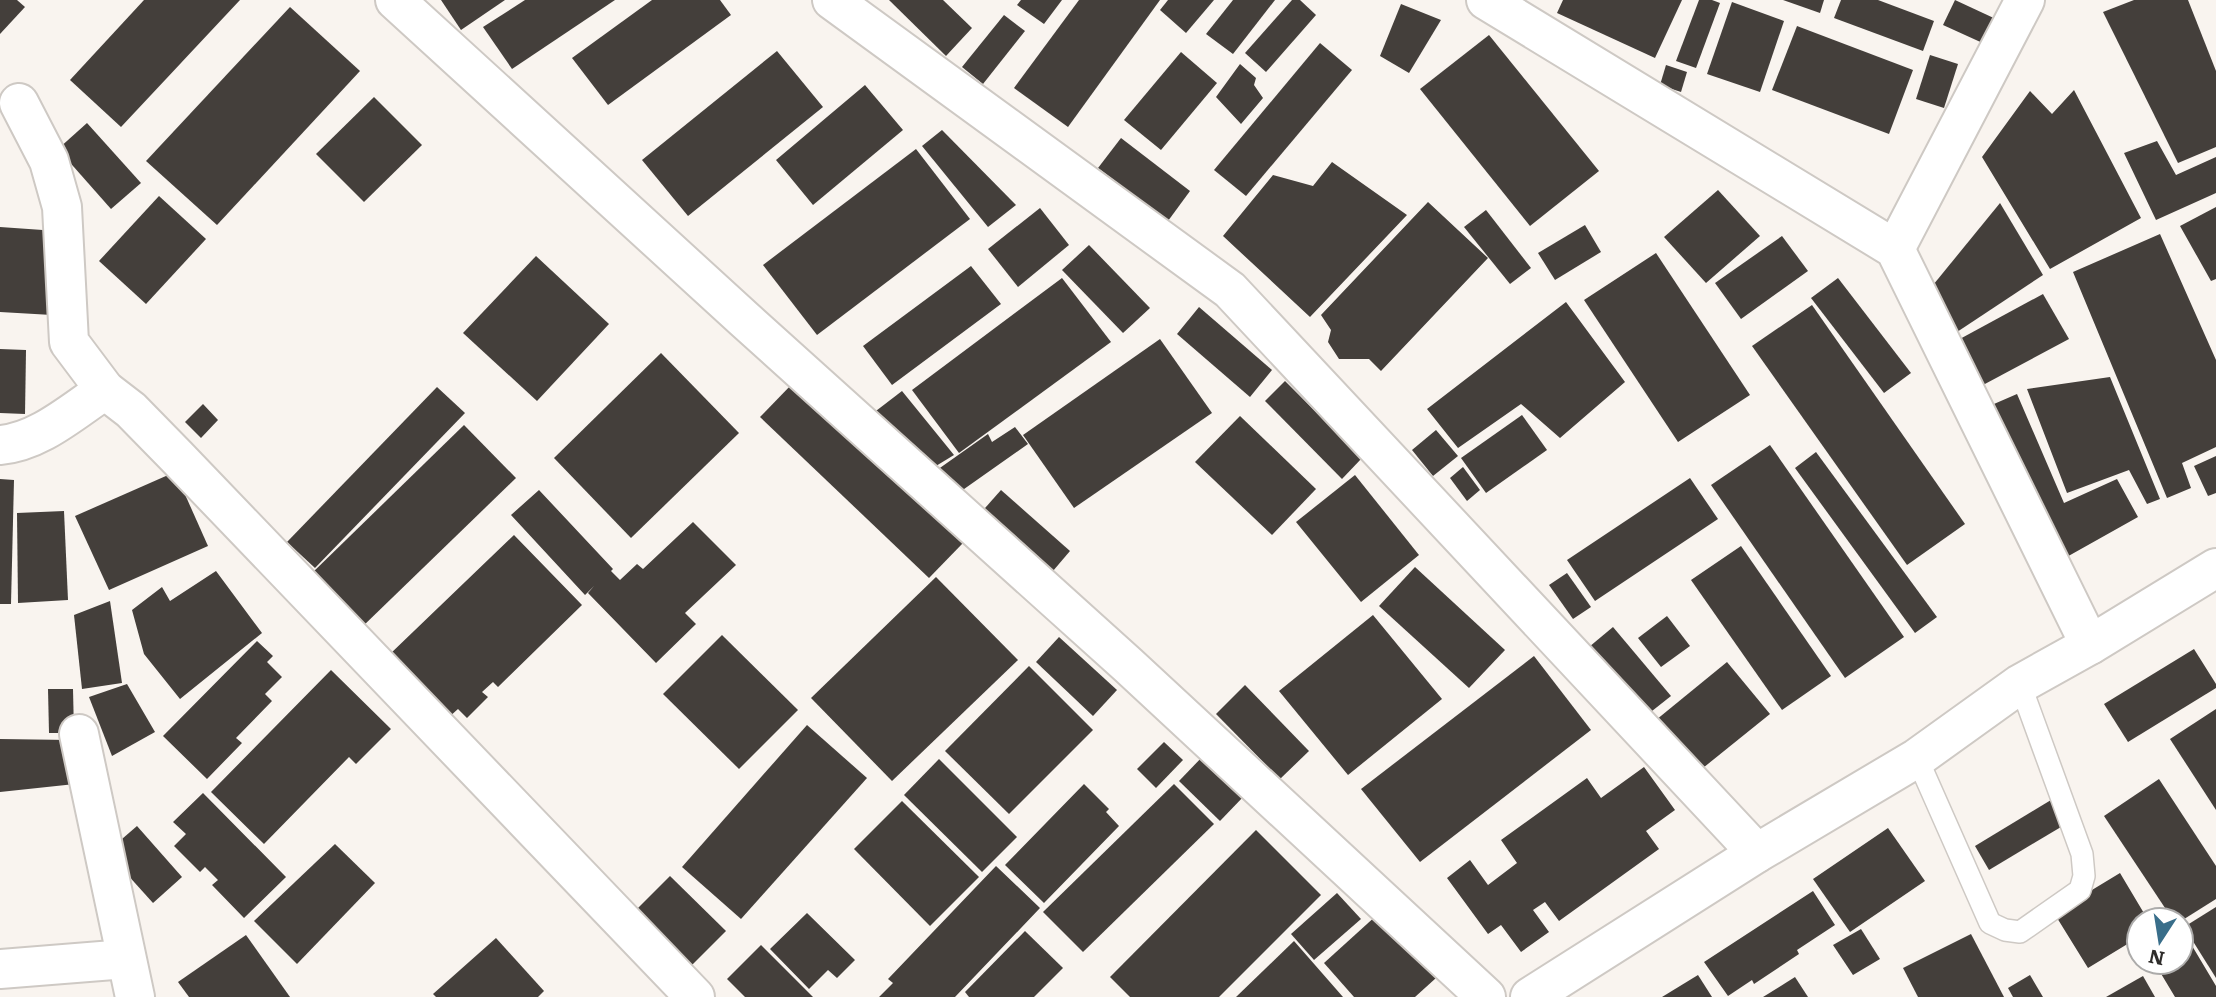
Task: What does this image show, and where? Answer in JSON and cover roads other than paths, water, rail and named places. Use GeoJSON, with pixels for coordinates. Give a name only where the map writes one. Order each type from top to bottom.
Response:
{"type":"FeatureCollection","features":[{"type":"Feature","properties":{"kind":"street"},"geometry":{"type":"LineString","coordinates":[[395,0],[1128,665],[1486,997]]}},
{"type":"Feature","properties":{"kind":"street"},"geometry":{"type":"LineString","coordinates":[[832,0],[1230,290],[1757,853]]}},
{"type":"Feature","properties":{"kind":"street"},"geometry":{"type":"LineString","coordinates":[[1486,0],[1895,249],[2090,645]]}},
{"type":"Feature","properties":{"kind":"street"},"geometry":{"type":"LineString","coordinates":[[1895,249],[2025,0]]}},
{"type":"Feature","properties":{"kind":"street"},"geometry":{"type":"LineString","coordinates":[[19,103],[49,162],[62,206],[69,342],[105,390],[131,410],[177,457],[695,997]]}},
{"type":"Feature","properties":{"kind":"street"},"geometry":{"type":"LineString","coordinates":[[0,445],[15,444],[34,436],[105,390]]}},
{"type":"Feature","properties":{"kind":"street"},"geometry":{"type":"LineString","coordinates":[[1530,997],[1757,853],[1917,758],[2020,684],[2216,568]]}},
{"type":"Feature","properties":{"kind":"street"},"geometry":{"type":"LineString","coordinates":[[79,734],[135,997]]}},
{"type":"Feature","properties":{"kind":"street"},"geometry":{"type":"LineString","coordinates":[[0,969],[126,960]]}},
{"type":"Feature","properties":{"kind":"lane"},"geometry":{"type":"LineString","coordinates":[[1917,758],[1990,923],[2004,930],[2020,932],[2080,890],[2084,876],[2082,854],[2020,684]]}}]}
